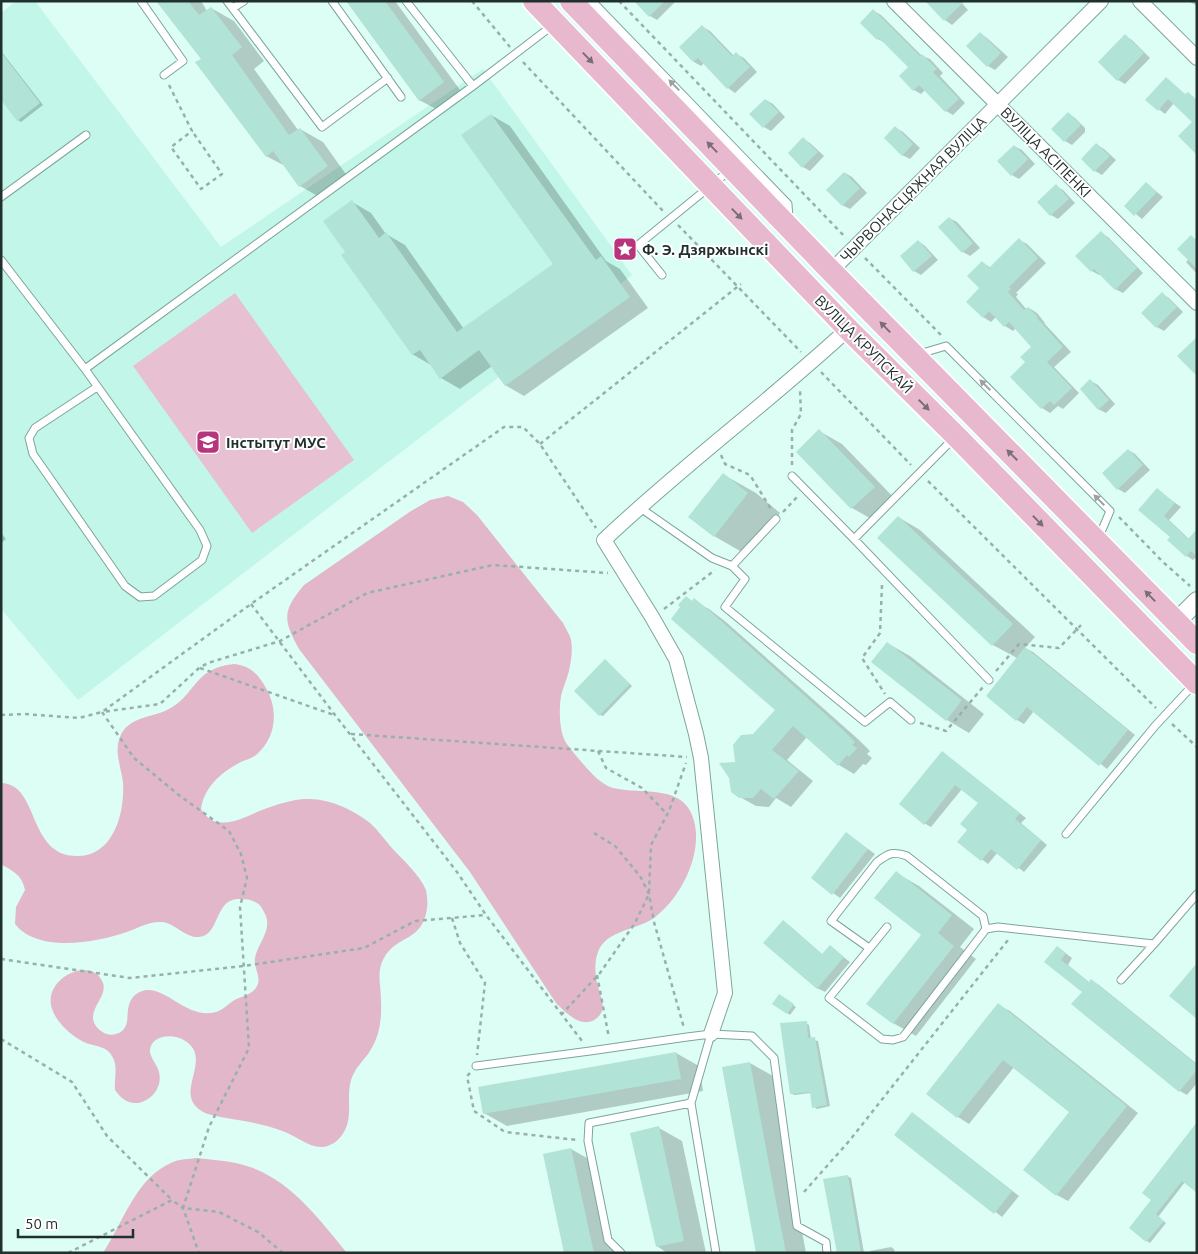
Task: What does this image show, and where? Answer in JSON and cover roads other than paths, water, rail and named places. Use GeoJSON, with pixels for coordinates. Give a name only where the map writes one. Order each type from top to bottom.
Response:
{"type":"FeatureCollection","features":[{"type":"Feature","properties":{"kind":"main road","name":"ВУЛІЦА КРУПСКАЙ"},"geometry":{"type":"LineString","coordinates":[[534,1],[848,329],[956,436],[1196,683]]}},
{"type":"Feature","properties":{"kind":"main road","name":"ВУЛІЦА КРУПСКАЙ"},"geometry":{"type":"LineString","coordinates":[[571,1],[789,228],[1197,643]]}},
{"type":"Feature","properties":{"kind":"street","name":"ВУЛІЦА АСІПЕНКІ"},"geometry":{"type":"LineString","coordinates":[[894,1],[1197,303]]}},
{"type":"Feature","properties":{"kind":"street","name":"ЧЫРВОНАСЦЯЖНАЯ ВУЛІЦА"},"geometry":{"type":"LineString","coordinates":[[831,271],[1101,1]]}},
{"type":"Feature","properties":{"kind":"street"},"geometry":{"type":"LineString","coordinates":[[1140,1],[1197,58]]}},
{"type":"Feature","properties":{"kind":"street"},"geometry":{"type":"LineString","coordinates":[[711,1034],[724,993],[694,758],[696,734],[676,659],[604,540],[638,507],[812,362],[848,329]]}},
{"type":"Feature","properties":{"kind":"street"},"geometry":{"type":"LineString","coordinates":[[1176,622],[1193,593]]}},
{"type":"Feature","properties":{"kind":"lane"},"geometry":{"type":"LineString","coordinates":[[141,1],[184,61],[164,75]]}},
{"type":"Feature","properties":{"kind":"lane"},"geometry":{"type":"LineString","coordinates":[[228,1],[322,127],[388,78]]}},
{"type":"Feature","properties":{"kind":"lane"},"geometry":{"type":"LineString","coordinates":[[233,8],[244,1]]}},
{"type":"Feature","properties":{"kind":"lane"},"geometry":{"type":"LineString","coordinates":[[332,1],[401,97]]}},
{"type":"Feature","properties":{"kind":"lane"},"geometry":{"type":"LineString","coordinates":[[406,1],[473,86]]}},
{"type":"Feature","properties":{"kind":"lane"},"geometry":{"type":"LineString","coordinates":[[592,1],[788,204],[789,228]]}},
{"type":"Feature","properties":{"kind":"lane"},"geometry":{"type":"LineString","coordinates":[[85,369],[473,86],[555,23]]}},
{"type":"Feature","properties":{"kind":"lane"},"geometry":{"type":"LineString","coordinates":[[1,197],[86,135]]}},
{"type":"Feature","properties":{"kind":"lane"},"geometry":{"type":"LineString","coordinates":[[662,275],[638,245],[732,168]]}},
{"type":"Feature","properties":{"kind":"lane"},"geometry":{"type":"LineString","coordinates":[[1,260],[85,369],[200,530],[207,546],[202,560],[154,596],[140,597],[125,586],[33,454],[29,438],[35,428],[97,387]]}},
{"type":"Feature","properties":{"kind":"lane"},"geometry":{"type":"LineString","coordinates":[[914,355],[946,346],[1110,512],[1097,542]]}},
{"type":"Feature","properties":{"kind":"lane"},"geometry":{"type":"LineString","coordinates":[[854,539],[956,436]]}},
{"type":"Feature","properties":{"kind":"lane"},"geometry":{"type":"LineString","coordinates":[[792,476],[988,680]]}},
{"type":"Feature","properties":{"kind":"lane"},"geometry":{"type":"LineString","coordinates":[[638,507],[712,558],[732,566],[745,579],[724,606],[865,722],[890,702],[912,720]]}},
{"type":"Feature","properties":{"kind":"lane"},"geometry":{"type":"LineString","coordinates":[[732,566],[776,519]]}},
{"type":"Feature","properties":{"kind":"lane"},"geometry":{"type":"LineString","coordinates":[[1066,834],[1164,717],[1196,683]]}},
{"type":"Feature","properties":{"kind":"lane"},"geometry":{"type":"LineString","coordinates":[[870,948],[831,921],[877,862],[887,854],[898,852],[907,856],[983,916],[986,929]]}},
{"type":"Feature","properties":{"kind":"lane"},"geometry":{"type":"LineString","coordinates":[[1121,980],[1197,894]]}},
{"type":"Feature","properties":{"kind":"lane"},"geometry":{"type":"LineString","coordinates":[[887,926],[829,998],[882,1039],[893,1040],[904,1037],[986,929],[998,927],[1154,944]]}},
{"type":"Feature","properties":{"kind":"lane"},"geometry":{"type":"LineString","coordinates":[[711,1034],[691,1103],[716,1253]]}},
{"type":"Feature","properties":{"kind":"lane"},"geometry":{"type":"LineString","coordinates":[[476,1066],[590,1052],[686,1036],[711,1034],[752,1036],[774,1058],[797,1226],[826,1242],[827,1253]]}},
{"type":"Feature","properties":{"kind":"lane"},"geometry":{"type":"LineString","coordinates":[[621,1253],[608,1240],[588,1141],[589,1123],[691,1103]]}},
{"type":"Feature","properties":{"kind":"place","name":"Ф. Э. Дзяржынскі"},"geometry":{"type":"Point","coordinates":[625,249]}},
{"type":"Feature","properties":{"kind":"place","name":"Інстытут МУС"},"geometry":{"type":"Point","coordinates":[208,442]}}]}
